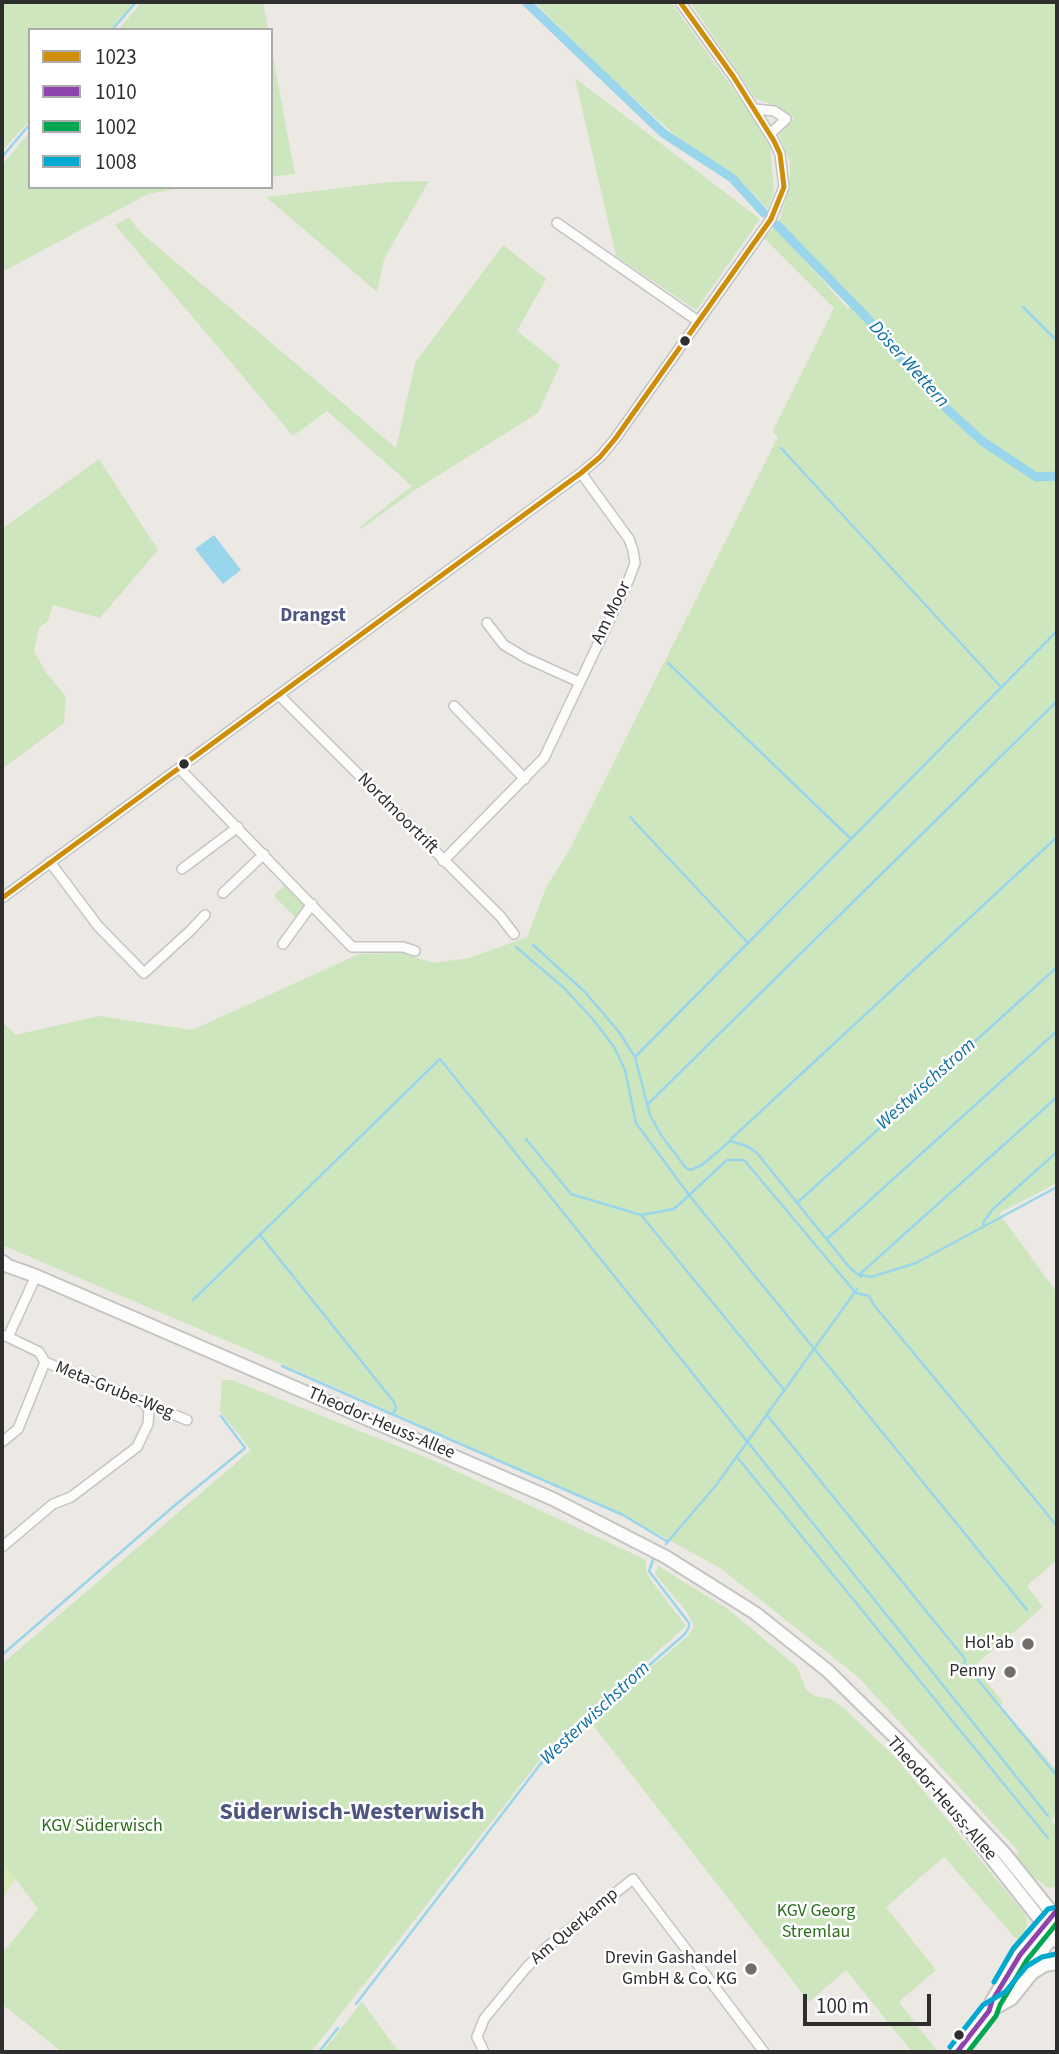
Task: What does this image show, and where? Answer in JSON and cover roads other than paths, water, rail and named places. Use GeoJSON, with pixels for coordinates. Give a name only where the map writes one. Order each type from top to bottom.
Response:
{"type":"FeatureCollection","features":[{"type":"Feature","properties":{"kind":"street"},"geometry":{"type":"LineString","coordinates":[[2,898],[581,473],[600,457],[615,439],[771,219],[784,187],[780,154],[770,134],[680,2]]}},
{"type":"Feature","properties":{"kind":"street"},"geometry":{"type":"LineString","coordinates":[[755,109],[774,111],[786,119],[770,134]]}},
{"type":"Feature","properties":{"kind":"street"},"geometry":{"type":"LineString","coordinates":[[557,223],[698,321]]}},
{"type":"Feature","properties":{"kind":"street","name":"Am Moor"},"geometry":{"type":"LineString","coordinates":[[443,861],[544,758],[635,563],[629,539],[581,473]]}},
{"type":"Feature","properties":{"kind":"street"},"geometry":{"type":"LineString","coordinates":[[487,623],[504,645],[579,682]]}},
{"type":"Feature","properties":{"kind":"street","name":"Nordmoortrift"},"geometry":{"type":"LineString","coordinates":[[279,695],[500,916],[514,934]]}},
{"type":"Feature","properties":{"kind":"street"},"geometry":{"type":"LineString","coordinates":[[453,706],[524,779]]}},
{"type":"Feature","properties":{"kind":"street"},"geometry":{"type":"LineString","coordinates":[[179,768],[352,947],[403,947],[415,951]]}},
{"type":"Feature","properties":{"kind":"street"},"geometry":{"type":"LineString","coordinates":[[183,869],[238,827]]}},
{"type":"Feature","properties":{"kind":"street"},"geometry":{"type":"LineString","coordinates":[[223,893],[264,854]]}},
{"type":"Feature","properties":{"kind":"street"},"geometry":{"type":"LineString","coordinates":[[50,862],[98,926],[144,972],[205,915]]}},
{"type":"Feature","properties":{"kind":"street"},"geometry":{"type":"LineString","coordinates":[[283,944],[312,904]]}},
{"type":"Feature","properties":{"kind":"street","name":"Theodor-Heuss-Allee"},"geometry":{"type":"LineString","coordinates":[[3,1261],[553,1499],[666,1557],[721,1591],[825,1675],[902,1744],[1005,1854],[1044,1902],[1054,1926]]}},
{"type":"Feature","properties":{"kind":"street","name":"Meta-Grube-Weg"},"geometry":{"type":"LineString","coordinates":[[35,1275],[5,1336],[39,1352],[45,1362],[187,1420]]}},
{"type":"Feature","properties":{"kind":"street"},"geometry":{"type":"LineString","coordinates":[[2,1442],[18,1429],[45,1362]]}},
{"type":"Feature","properties":{"kind":"street"},"geometry":{"type":"LineString","coordinates":[[2,1547],[53,1504],[71,1497],[137,1447],[148,1424],[149,1409],[144,1404]]}},
{"type":"Feature","properties":{"kind":"street","name":"Theodor-Heuss-Allee"},"geometry":{"type":"LineString","coordinates":[[825,1675],[905,1755],[1054,1926]]}},
{"type":"Feature","properties":{"kind":"street","name":"Am Querkamp"},"geometry":{"type":"LineString","coordinates":[[484,2052],[477,2037],[484,2020],[512,1983],[547,1947],[633,1879],[764,2052]]}},
{"type":"Feature","properties":{"kind":"street"},"geometry":{"type":"LineString","coordinates":[[1044,1902],[1057,1898]]}},
{"type":"Feature","properties":{"kind":"street"},"geometry":{"type":"LineString","coordinates":[[1001,2004],[1054,1926]]}},
{"type":"Feature","properties":{"kind":"street"},"geometry":{"type":"LineString","coordinates":[[957,2052],[989,2011],[992,2001],[1020,1955],[1054,1926]]}},
{"type":"Feature","properties":{"kind":"street"},"geometry":{"type":"LineString","coordinates":[[989,2011],[1011,1999],[1032,1973],[1045,1965],[1057,1963]]}},
{"type":"Feature","properties":{"kind":"water"},"geometry":{"type":"Polygon","coordinates":[[[214,535],[241,570],[223,584],[195,549],[214,535]]]}},
{"type":"Feature","properties":{"kind":"waterway"},"geometry":{"type":"LineString","coordinates":[[114,28],[136,2]]}},
{"type":"Feature","properties":{"kind":"waterway","name":"Döser Wettern"},"geometry":{"type":"LineString","coordinates":[[526,2],[663,133],[732,178],[764,213]]}},
{"type":"Feature","properties":{"kind":"waterway"},"geometry":{"type":"LineString","coordinates":[[2,157],[28,126]]}},
{"type":"Feature","properties":{"kind":"waterway","name":"Döser Wettern"},"geometry":{"type":"LineString","coordinates":[[777,225],[867,318],[934,397],[982,441],[1036,477],[1057,476]]}},
{"type":"Feature","properties":{"kind":"waterway"},"geometry":{"type":"LineString","coordinates":[[1023,307],[1057,341]]}},
{"type":"Feature","properties":{"kind":"waterway"},"geometry":{"type":"LineString","coordinates":[[781,448],[1001,687]]}},
{"type":"Feature","properties":{"kind":"waterway"},"geometry":{"type":"LineString","coordinates":[[635,1057],[1057,631]]}},
{"type":"Feature","properties":{"kind":"waterway"},"geometry":{"type":"LineString","coordinates":[[668,663],[851,839]]}},
{"type":"Feature","properties":{"kind":"waterway"},"geometry":{"type":"LineString","coordinates":[[647,1105],[1057,701]]}},
{"type":"Feature","properties":{"kind":"waterway"},"geometry":{"type":"LineString","coordinates":[[630,817],[747,942]]}},
{"type":"Feature","properties":{"kind":"waterway"},"geometry":{"type":"LineString","coordinates":[[731,1139],[1057,837]]}},
{"type":"Feature","properties":{"kind":"waterway"},"geometry":{"type":"LineString","coordinates":[[533,945],[585,992],[619,1032],[635,1057],[650,1115],[661,1135],[686,1168],[691,1170],[702,1165],[730,1141],[747,1146],[757,1153],[849,1267],[861,1277]]}},
{"type":"Feature","properties":{"kind":"waterway"},"geometry":{"type":"LineString","coordinates":[[516,947],[563,987],[592,1018],[614,1047],[625,1070],[636,1123],[689,1195],[1027,1610]]}},
{"type":"Feature","properties":{"kind":"waterway","name":"Westwischstrom"},"geometry":{"type":"LineString","coordinates":[[798,1202],[1057,967]]}},
{"type":"Feature","properties":{"kind":"waterway"},"geometry":{"type":"LineString","coordinates":[[827,1239],[1057,1031]]}},
{"type":"Feature","properties":{"kind":"waterway"},"geometry":{"type":"LineString","coordinates":[[193,1300],[440,1059],[1048,1816]]}},
{"type":"Feature","properties":{"kind":"waterway"},"geometry":{"type":"LineString","coordinates":[[860,1274],[1057,1097]]}},
{"type":"Feature","properties":{"kind":"waterway"},"geometry":{"type":"LineString","coordinates":[[526,1139],[571,1194],[641,1215],[674,1209],[727,1160],[744,1160],[856,1293],[869,1296],[1057,1526]]}},
{"type":"Feature","properties":{"kind":"waterway"},"geometry":{"type":"LineString","coordinates":[[984,1225],[993,1209],[1057,1152]]}},
{"type":"Feature","properties":{"kind":"waterway"},"geometry":{"type":"LineString","coordinates":[[862,1275],[871,1277],[916,1263],[1057,1187]]}},
{"type":"Feature","properties":{"kind":"waterway"},"geometry":{"type":"LineString","coordinates":[[641,1215],[785,1391]]}},
{"type":"Feature","properties":{"kind":"waterway"},"geometry":{"type":"LineString","coordinates":[[260,1235],[394,1402],[396,1408],[393,1415]]}},
{"type":"Feature","properties":{"kind":"waterway","name":"Westerwischstrom"},"geometry":{"type":"LineString","coordinates":[[666,1544],[717,1484],[857,1289]]}},
{"type":"Feature","properties":{"kind":"waterway"},"geometry":{"type":"LineString","coordinates":[[282,1366],[623,1515],[668,1542]]}},
{"type":"Feature","properties":{"kind":"waterway"},"geometry":{"type":"LineString","coordinates":[[767,1415],[1057,1776]]}},
{"type":"Feature","properties":{"kind":"waterway"},"geometry":{"type":"LineString","coordinates":[[2,1655],[245,1448],[221,1416]]}},
{"type":"Feature","properties":{"kind":"waterway"},"geometry":{"type":"LineString","coordinates":[[737,1457],[1048,1838]]}},
{"type":"Feature","properties":{"kind":"waterway","name":"Westerwischstrom"},"geometry":{"type":"LineString","coordinates":[[356,2004],[549,1753],[685,1634],[689,1623],[649,1571],[653,1560]]}},
{"type":"Feature","properties":{"kind":"waterway","name":"Westerwischstrom"},"geometry":{"type":"LineString","coordinates":[[319,2052],[338,2028]]}},
{"type":"Feature","properties":{"kind":"place","name":"Hol'ab"},"geometry":{"type":"Point","coordinates":[1028,1644]}},
{"type":"Feature","properties":{"kind":"place","name":"Penny"},"geometry":{"type":"Point","coordinates":[1010,1672]}},
{"type":"Feature","properties":{"kind":"place","name":"Drevin Gashandel GmbH & Co. KG"},"geometry":{"type":"Point","coordinates":[751,1969]}},
{"type":"Feature","properties":{"kind":"district","name":"Drangst"},"geometry":{"type":"Point","coordinates":[313,617]}},
{"type":"Feature","properties":{"kind":"district","name":"Süderwisch-Westerwisch"},"geometry":{"type":"Point","coordinates":[352,1814]}},
{"type":"Feature","properties":{"kind":"park label","name":"KGV Süderwisch"},"geometry":{"type":"Point","coordinates":[102,1827]}},
{"type":"Feature","properties":{"kind":"park label","name":"KGV Georg Stremlau"},"geometry":{"type":"Point","coordinates":[816,1922]}}]}
